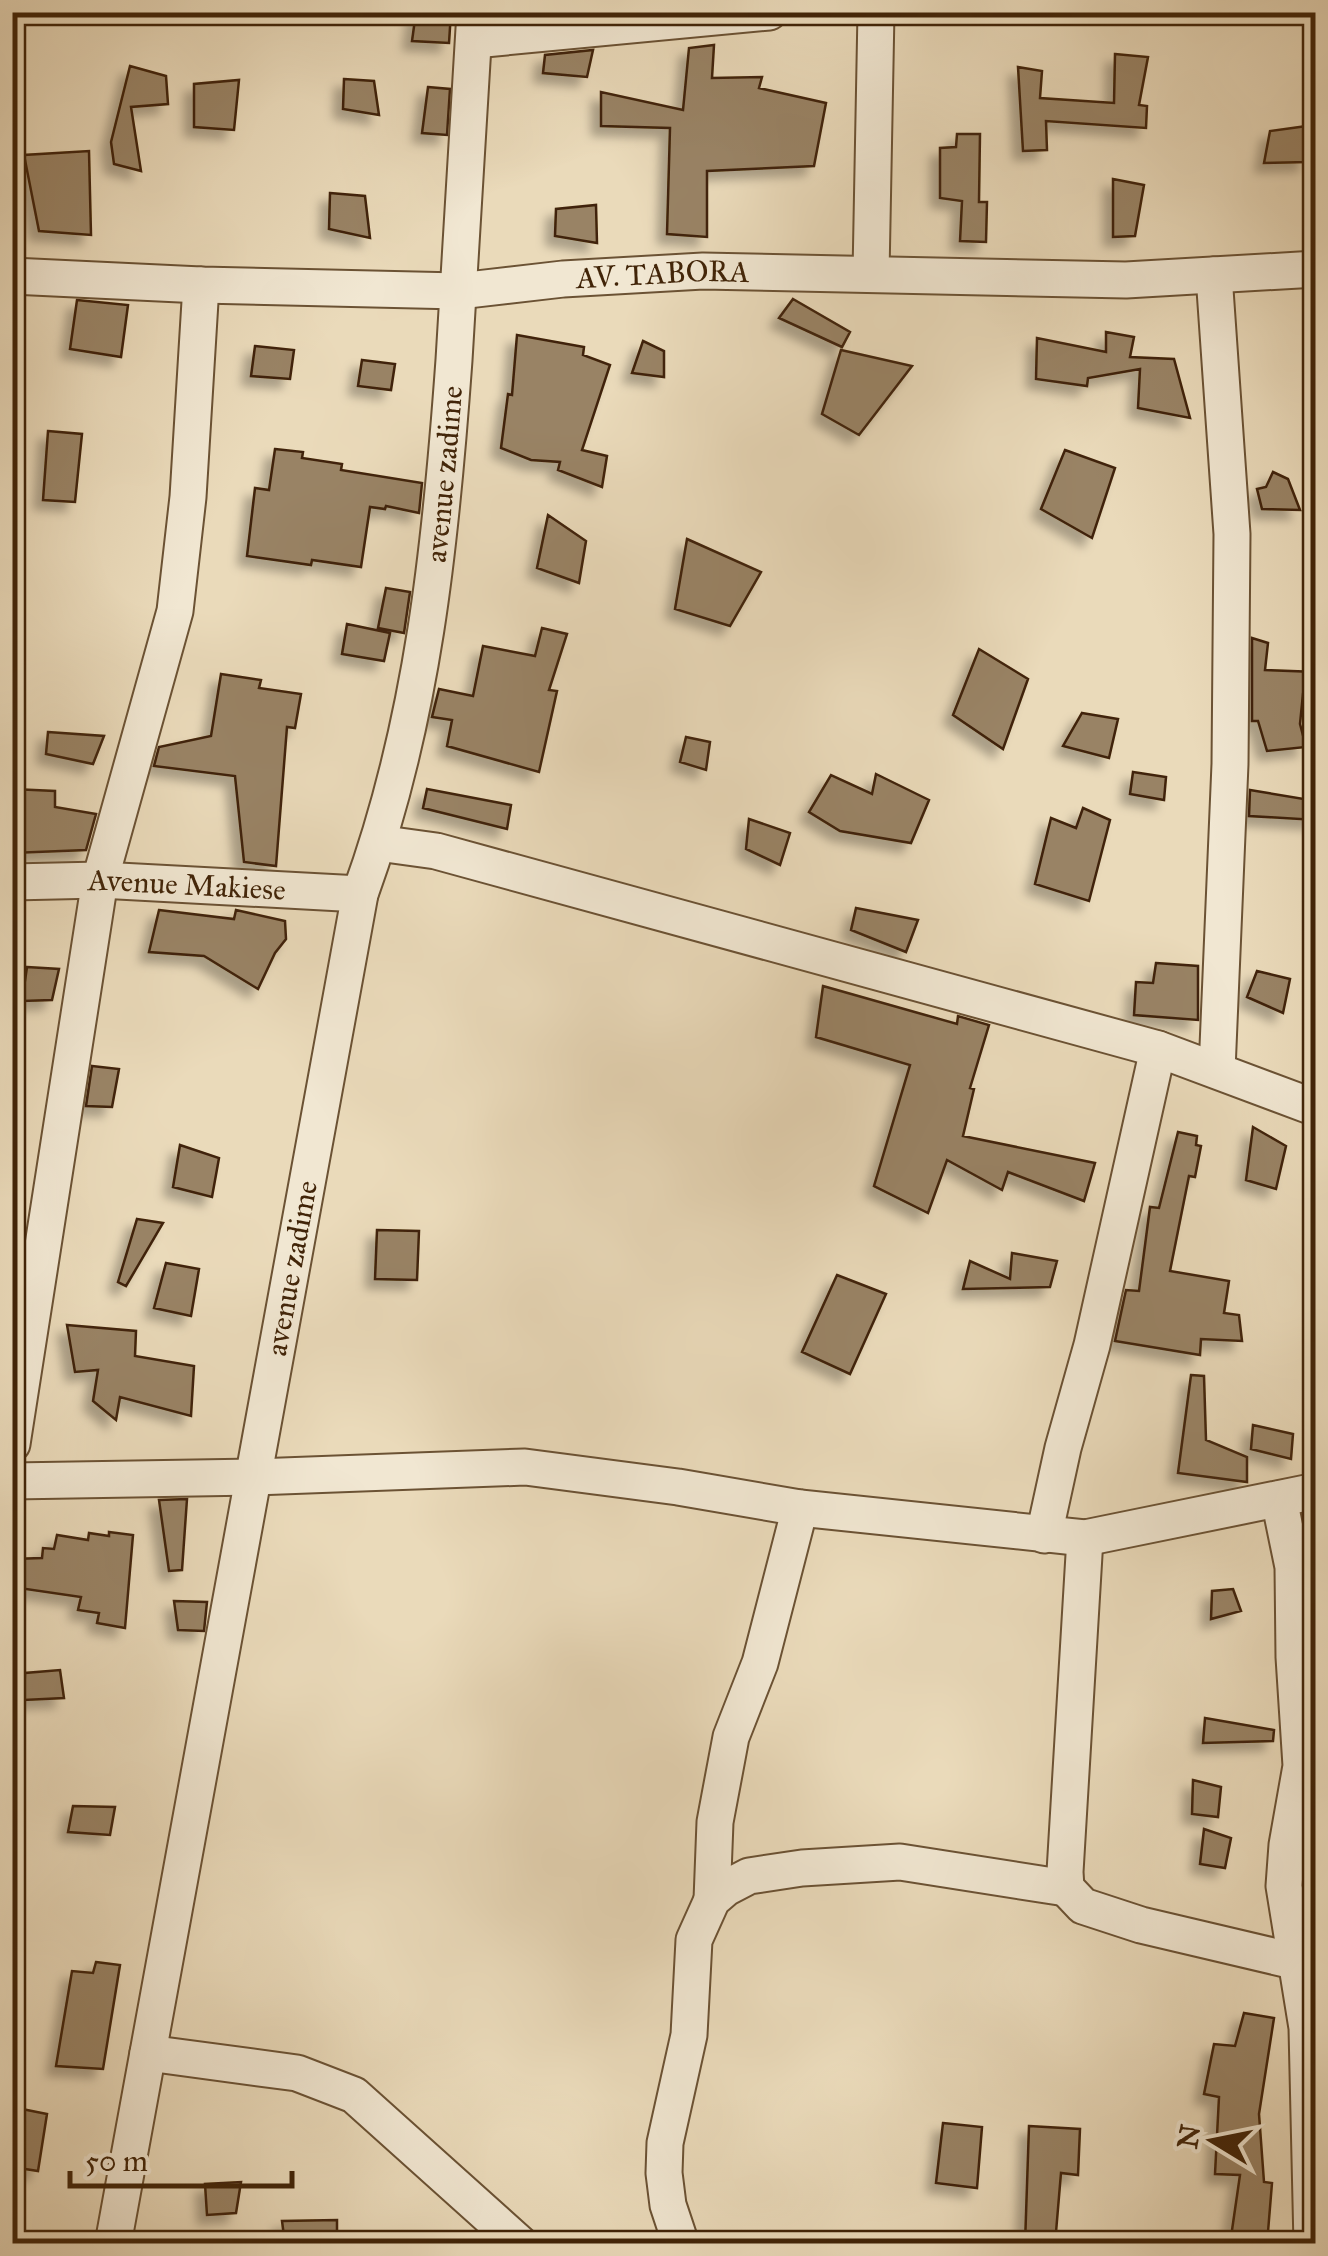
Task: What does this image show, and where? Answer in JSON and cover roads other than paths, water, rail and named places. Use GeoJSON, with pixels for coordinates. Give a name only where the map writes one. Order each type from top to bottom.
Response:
{"type":"FeatureCollection","features":[{"type":"Feature","properties":{"kind":"street"},"geometry":{"type":"LineString","coordinates":[[475,26],[769,12]]}},
{"type":"Feature","properties":{"kind":"street"},"geometry":{"type":"LineString","coordinates":[[870,274],[876,12]]}},
{"type":"Feature","properties":{"kind":"street","name":"avenue zadime"},"geometry":{"type":"LineString","coordinates":[[113,2244],[360,894],[408,736],[430,617],[445,489],[475,26]]}},
{"type":"Feature","properties":{"kind":"street","name":"AV. TABORA"},"geometry":{"type":"LineString","coordinates":[[12,276],[459,291],[563,278],[703,271],[1126,280],[1316,269]]}},
{"type":"Feature","properties":{"kind":"street"},"geometry":{"type":"LineString","coordinates":[[1214,275],[1232,534],[1230,764],[1217,1070]]}},
{"type":"Feature","properties":{"kind":"street"},"geometry":{"type":"LineString","coordinates":[[12,1444],[100,880],[176,610],[188,496],[201,285]]}},
{"type":"Feature","properties":{"kind":"street"},"geometry":{"type":"LineString","coordinates":[[378,843],[436,851],[510,874],[636,904],[1158,1050],[1316,1108]]}},
{"type":"Feature","properties":{"kind":"street","name":"Avenue Makiese"},"geometry":{"type":"LineString","coordinates":[[12,882],[100,880],[360,894]]}},
{"type":"Feature","properties":{"kind":"street"},"geometry":{"type":"LineString","coordinates":[[1044,1534],[1092,1345],[1158,1050]]}},
{"type":"Feature","properties":{"kind":"street"},"geometry":{"type":"LineString","coordinates":[[12,1480],[255,1477],[525,1467],[800,1508],[1086,1538],[1316,1491]]}},
{"type":"Feature","properties":{"kind":"street"},"geometry":{"type":"LineString","coordinates":[[1279,1499],[1293,1568],[1301,1766],[1284,1886],[1307,2028],[1312,2244]]}},
{"type":"Feature","properties":{"kind":"street"},"geometry":{"type":"LineString","coordinates":[[681,2244],[668,2205],[665,2143],[689,2035],[694,1940],[712,1900],[715,1822],[728,1750],[738,1711],[760,1663],[800,1508]]}},
{"type":"Feature","properties":{"kind":"street"},"geometry":{"type":"LineString","coordinates":[[1066,1888],[1086,1538]]}},
{"type":"Feature","properties":{"kind":"street"},"geometry":{"type":"LineString","coordinates":[[712,1900],[749,1876],[802,1868],[900,1862],[1066,1888],[1083,1906],[1126,1921],[1298,1962]]}},
{"type":"Feature","properties":{"kind":"street"},"geometry":{"type":"LineString","coordinates":[[148,2053],[297,2074],[324,2081],[354,2096],[520,2244]]}}]}
